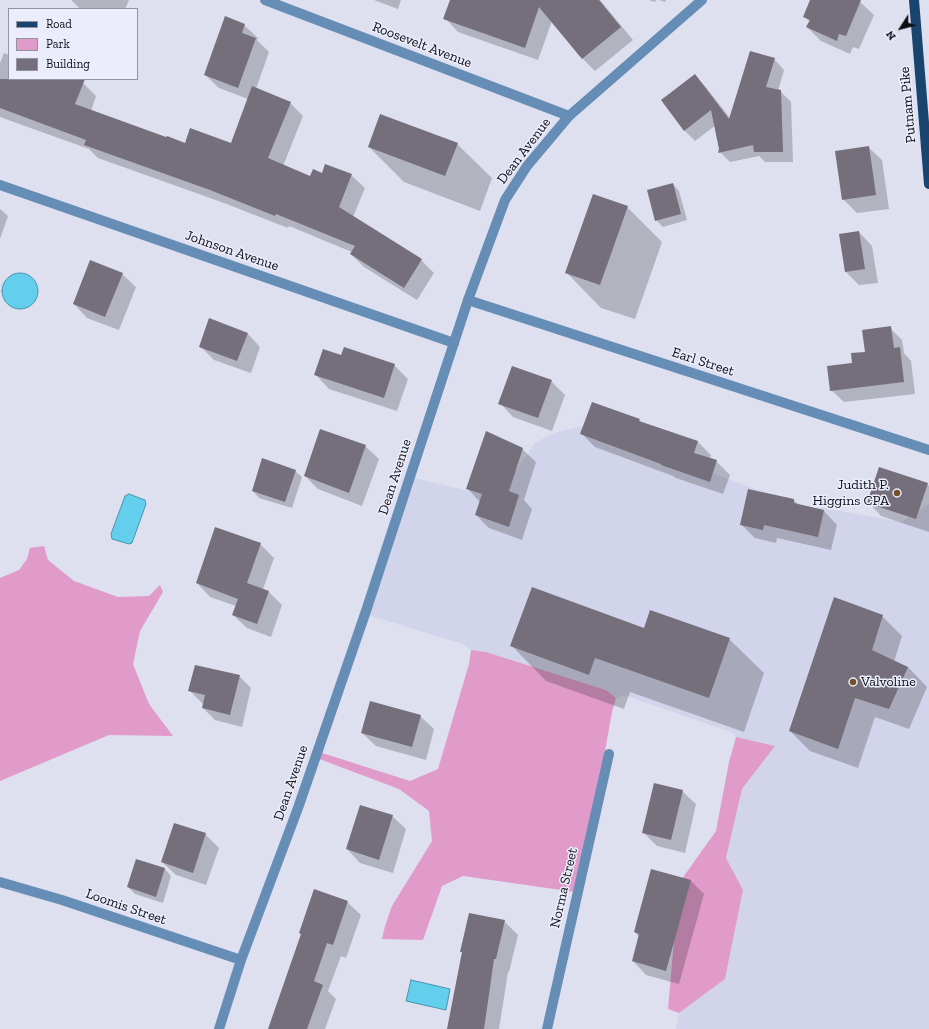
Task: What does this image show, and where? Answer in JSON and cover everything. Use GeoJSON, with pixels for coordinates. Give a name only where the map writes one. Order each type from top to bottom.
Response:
{"type":"FeatureCollection","features":[{"type":"Feature","properties":{"kind":"main road","name":"Putnam Pike"},"geometry":{"type":"LineString","coordinates":[[914,0],[929,184]]}},
{"type":"Feature","properties":{"kind":"street","name":"Roosevelt Avenue"},"geometry":{"type":"LineString","coordinates":[[264,0],[569,116]]}},
{"type":"Feature","properties":{"kind":"street","name":"Dean Avenue"},"geometry":{"type":"LineString","coordinates":[[219,1029],[241,960],[298,808],[371,596],[468,300],[505,200],[527,166],[569,116],[702,0]]}},
{"type":"Feature","properties":{"kind":"street","name":"Johnson Avenue"},"geometry":{"type":"LineString","coordinates":[[0,184],[454,343]]}},
{"type":"Feature","properties":{"kind":"street","name":"Earl Street"},"geometry":{"type":"LineString","coordinates":[[468,300],[929,450]]}},
{"type":"Feature","properties":{"kind":"street","name":"Norma Street"},"geometry":{"type":"LineString","coordinates":[[548,1029],[609,754]]}},
{"type":"Feature","properties":{"kind":"street","name":"Loomis Street"},"geometry":{"type":"LineString","coordinates":[[0,882],[62,900],[241,960]]}},
{"type":"Feature","properties":{"kind":"shaded area"},"geometry":{"type":"Polygon","coordinates":[[[587,425],[807,509],[824,508],[901,522],[929,504],[929,1029],[676,1029],[679,1013],[725,979],[743,890],[726,858],[742,789],[775,746],[736,737],[731,732],[624,695],[616,698],[606,690],[486,652],[471,650],[463,644],[368,615],[414,478],[482,494],[505,486],[535,443],[554,433],[587,425]]]}},
{"type":"Feature","properties":{"kind":"green space"},"geometry":{"type":"Polygon","coordinates":[[[44,546],[48,560],[74,581],[118,597],[149,596],[160,585],[163,592],[140,631],[133,664],[149,704],[173,736],[109,735],[0,781],[0,578],[19,570],[27,559],[30,548],[44,546]]]}},
{"type":"Feature","properties":{"kind":"green space"},"geometry":{"type":"Polygon","coordinates":[[[471,650],[486,652],[606,690],[616,698],[612,712],[580,891],[575,892],[463,876],[442,886],[423,940],[382,939],[392,906],[432,841],[429,811],[399,789],[314,757],[319,752],[410,781],[438,769],[469,664],[471,650]]]}},
{"type":"Feature","properties":{"kind":"green space"},"geometry":{"type":"Polygon","coordinates":[[[736,737],[775,746],[742,789],[726,858],[743,890],[725,979],[679,1013],[668,1009],[679,883],[716,831],[729,762],[736,737]]]}},
{"type":"Feature","properties":{"kind":"water"},"geometry":{"type":"Polygon","coordinates":[[[24,273],[33,278],[37,284],[37,298],[33,304],[24,309],[16,309],[7,304],[3,298],[2,287],[7,278],[13,274],[24,273]]]}},
{"type":"Feature","properties":{"kind":"water"},"geometry":{"type":"Polygon","coordinates":[[[129,494],[145,500],[146,504],[132,543],[129,544],[112,539],[111,534],[125,496],[129,494]]]}},
{"type":"Feature","properties":{"kind":"water"},"geometry":{"type":"Polygon","coordinates":[[[411,980],[450,989],[446,1010],[406,1001],[411,980]]]}},
{"type":"Feature","properties":{"kind":"building"},"geometry":{"type":"Polygon","coordinates":[[[450,0],[599,0],[621,27],[582,59],[539,7],[525,48],[443,19],[450,0]]]}},
{"type":"Feature","properties":{"kind":"building"},"geometry":{"type":"Polygon","coordinates":[[[810,0],[861,0],[846,36],[839,34],[837,41],[806,27],[810,20],[803,17],[810,0]]]}},
{"type":"Feature","properties":{"kind":"building"},"geometry":{"type":"Polygon","coordinates":[[[225,16],[245,24],[242,33],[256,38],[238,88],[204,75],[225,16]]]}},
{"type":"Feature","properties":{"kind":"building"},"geometry":{"type":"Polygon","coordinates":[[[750,51],[775,58],[766,87],[781,90],[783,152],[754,152],[753,145],[718,153],[719,149],[711,110],[684,131],[661,100],[695,74],[729,119],[750,51]]]}},
{"type":"Feature","properties":{"kind":"building"},"geometry":{"type":"Polygon","coordinates":[[[0,79],[85,80],[75,104],[185,143],[190,128],[231,143],[252,86],[291,102],[268,158],[310,176],[313,169],[322,173],[325,164],[352,174],[339,207],[422,259],[404,288],[350,254],[355,246],[276,214],[275,216],[210,190],[84,145],[86,140],[0,108],[0,79]]]}},
{"type":"Feature","properties":{"kind":"building"},"geometry":{"type":"Polygon","coordinates":[[[380,114],[458,143],[445,176],[368,147],[380,114]]]}},
{"type":"Feature","properties":{"kind":"building"},"geometry":{"type":"Polygon","coordinates":[[[869,146],[876,195],[842,200],[835,151],[869,146]]]}},
{"type":"Feature","properties":{"kind":"building"},"geometry":{"type":"Polygon","coordinates":[[[673,183],[681,214],[655,221],[647,190],[673,183]]]}},
{"type":"Feature","properties":{"kind":"building"},"geometry":{"type":"Polygon","coordinates":[[[593,194],[628,206],[600,285],[565,273],[593,194]]]}},
{"type":"Feature","properties":{"kind":"building"},"geometry":{"type":"Polygon","coordinates":[[[859,231],[865,269],[845,272],[839,234],[859,231]]]}},
{"type":"Feature","properties":{"kind":"building"},"geometry":{"type":"Polygon","coordinates":[[[90,260],[123,273],[105,317],[73,304],[90,260]]]}},
{"type":"Feature","properties":{"kind":"building"},"geometry":{"type":"Polygon","coordinates":[[[209,318],[248,333],[237,361],[199,347],[209,318]]]}},
{"type":"Feature","properties":{"kind":"building"},"geometry":{"type":"Polygon","coordinates":[[[891,326],[894,348],[900,347],[904,382],[830,391],[827,366],[852,363],[851,353],[865,352],[862,330],[891,326]]]}},
{"type":"Feature","properties":{"kind":"building"},"geometry":{"type":"Polygon","coordinates":[[[344,347],[395,364],[384,398],[314,375],[323,349],[341,355],[344,347]]]}},
{"type":"Feature","properties":{"kind":"building"},"geometry":{"type":"Polygon","coordinates":[[[512,366],[552,380],[538,418],[498,404],[512,366]]]}},
{"type":"Feature","properties":{"kind":"building"},"geometry":{"type":"Polygon","coordinates":[[[592,402],[640,419],[639,421],[698,441],[694,453],[717,460],[710,482],[580,434],[592,402]]]}},
{"type":"Feature","properties":{"kind":"building"},"geometry":{"type":"Polygon","coordinates":[[[320,429],[366,445],[349,493],[304,476],[320,429]]]}},
{"type":"Feature","properties":{"kind":"building"},"geometry":{"type":"Polygon","coordinates":[[[486,431],[523,448],[509,491],[519,495],[509,527],[475,515],[482,494],[466,489],[486,431]]]}},
{"type":"Feature","properties":{"kind":"building"},"geometry":{"type":"Polygon","coordinates":[[[262,458],[296,470],[285,502],[252,491],[262,458]]]}},
{"type":"Feature","properties":{"kind":"building","name":"Judith P. Higgins CPA"},"geometry":{"type":"Polygon","coordinates":[[[879,467],[928,483],[916,519],[867,503],[879,467]]]}},
{"type":"Feature","properties":{"kind":"building"},"geometry":{"type":"Polygon","coordinates":[[[748,489],[794,499],[794,503],[824,510],[818,537],[764,525],[763,530],[740,525],[748,489]]]}},
{"type":"Feature","properties":{"kind":"building"},"geometry":{"type":"Polygon","coordinates":[[[215,527],[261,543],[247,583],[269,591],[257,624],[232,615],[238,599],[196,583],[215,527]]]}},
{"type":"Feature","properties":{"kind":"building"},"geometry":{"type":"Polygon","coordinates":[[[532,587],[644,628],[650,610],[730,638],[709,698],[595,658],[589,675],[510,646],[532,587]]]}},
{"type":"Feature","properties":{"kind":"building","name":"Valvoline"},"geometry":{"type":"Polygon","coordinates":[[[834,597],[883,615],[872,650],[908,667],[889,709],[855,698],[838,749],[789,731],[834,597]]]}},
{"type":"Feature","properties":{"kind":"building"},"geometry":{"type":"Polygon","coordinates":[[[195,665],[240,675],[230,715],[202,708],[205,695],[188,691],[195,665]]]}},
{"type":"Feature","properties":{"kind":"building"},"geometry":{"type":"Polygon","coordinates":[[[370,701],[421,715],[412,747],[361,733],[370,701]]]}},
{"type":"Feature","properties":{"kind":"building"},"geometry":{"type":"Polygon","coordinates":[[[654,783],[683,790],[671,840],[642,833],[654,783]]]}},
{"type":"Feature","properties":{"kind":"building"},"geometry":{"type":"Polygon","coordinates":[[[360,805],[393,815],[379,860],[346,849],[360,805]]]}},
{"type":"Feature","properties":{"kind":"building"},"geometry":{"type":"Polygon","coordinates":[[[174,823],[206,833],[193,873],[161,862],[174,823]]]}},
{"type":"Feature","properties":{"kind":"building"},"geometry":{"type":"Polygon","coordinates":[[[136,859],[165,868],[156,897],[127,887],[136,859]]]}},
{"type":"Feature","properties":{"kind":"building"},"geometry":{"type":"Polygon","coordinates":[[[651,869],[691,880],[666,971],[632,961],[639,934],[634,932],[651,869]]]}},
{"type":"Feature","properties":{"kind":"building"},"geometry":{"type":"Polygon","coordinates":[[[314,889],[348,901],[333,945],[327,943],[314,981],[323,985],[307,1029],[268,1029],[301,934],[299,933],[314,889]]]}},
{"type":"Feature","properties":{"kind":"building"},"geometry":{"type":"Polygon","coordinates":[[[469,913],[505,920],[496,959],[494,959],[484,1029],[447,1029],[462,952],[460,952],[469,913]]]}},
{"type":"Feature","properties":{"kind":"place","name":"Judith P. Higgins CPA"},"geometry":{"type":"Point","coordinates":[897,493]}},
{"type":"Feature","properties":{"kind":"place","name":"Valvoline"},"geometry":{"type":"Point","coordinates":[853,682]}}]}
